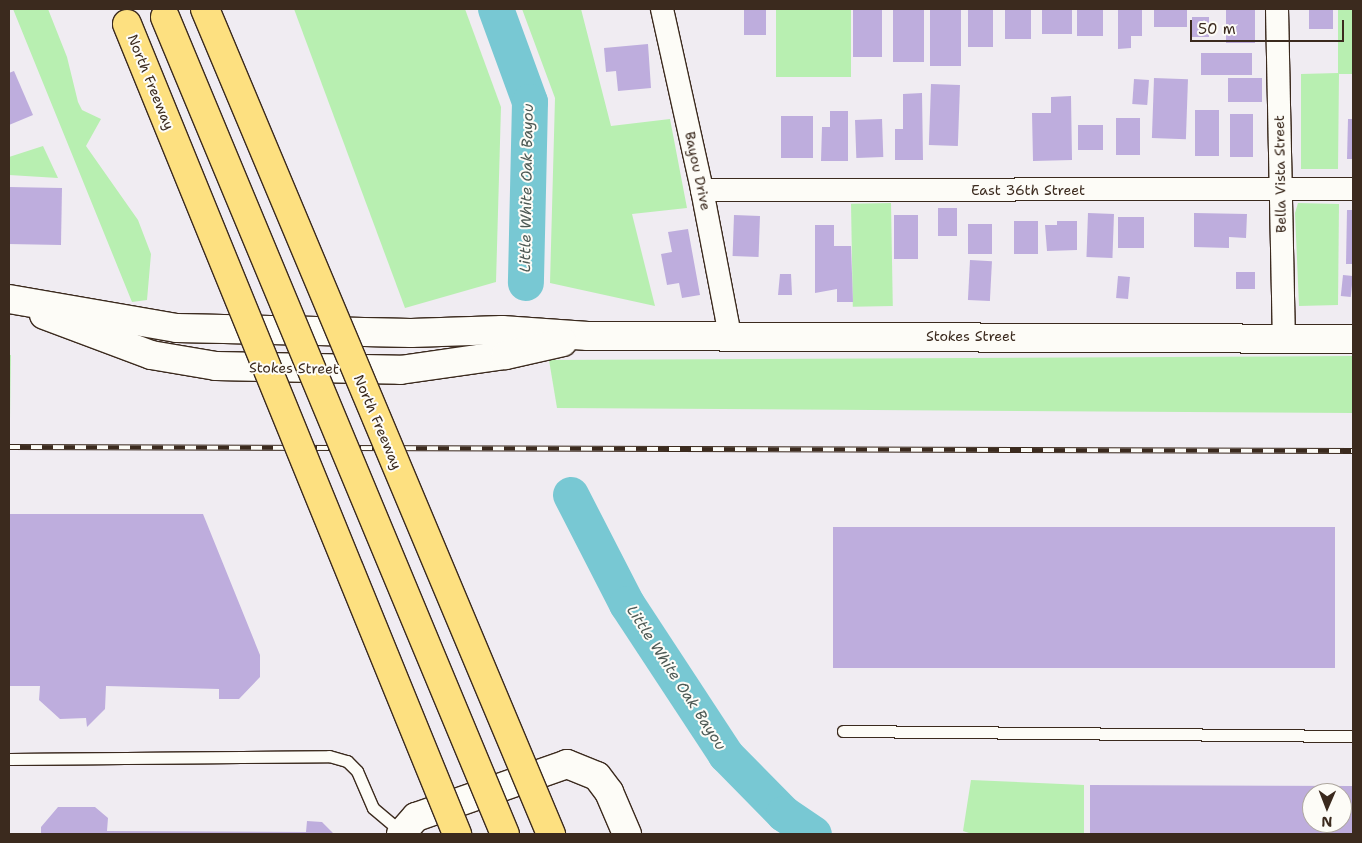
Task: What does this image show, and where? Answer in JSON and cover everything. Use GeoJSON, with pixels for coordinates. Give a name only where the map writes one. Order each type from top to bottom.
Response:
{"type":"FeatureCollection","features":[{"type":"Feature","properties":{"kind":"highway","name":"North Freeway"},"geometry":{"type":"LineString","coordinates":[[206,9],[551,834]]}},
{"type":"Feature","properties":{"kind":"highway"},"geometry":{"type":"LineString","coordinates":[[164,17],[505,834]]}},
{"type":"Feature","properties":{"kind":"highway","name":"North Freeway"},"geometry":{"type":"LineString","coordinates":[[127,24],[457,834]]}},
{"type":"Feature","properties":{"kind":"street","name":"Bayou Drive"},"geometry":{"type":"LineString","coordinates":[[662,9],[702,190],[730,335]]}},
{"type":"Feature","properties":{"kind":"street","name":"Bella Vista Street"},"geometry":{"type":"LineString","coordinates":[[1277,9],[1279,190],[1284,338]]}},
{"type":"Feature","properties":{"kind":"street","name":"East 36th Street"},"geometry":{"type":"LineString","coordinates":[[702,190],[1353,189]]}},
{"type":"Feature","properties":{"kind":"street","name":"Stokes Street"},"geometry":{"type":"LineString","coordinates":[[9,299],[177,328],[411,333],[502,330],[588,336],[1353,338]]}},
{"type":"Feature","properties":{"kind":"street","name":"Stokes Street"},"geometry":{"type":"LineString","coordinates":[[9,299],[76,329],[151,355],[216,366],[400,370],[506,355],[588,336]]}},
{"type":"Feature","properties":{"kind":"street"},"geometry":{"type":"LineString","coordinates":[[401,833],[416,817],[567,764],[597,776],[609,792],[627,834]]}},
{"type":"Feature","properties":{"kind":"lane"},"geometry":{"type":"LineString","coordinates":[[843,731],[1353,736]]}},
{"type":"Feature","properties":{"kind":"lane"},"geometry":{"type":"LineString","coordinates":[[9,759],[329,756],[347,761],[352,766],[373,808],[401,833]]}},
{"type":"Feature","properties":{"kind":"green space"},"geometry":{"type":"Polygon","coordinates":[[[13,9],[48,9],[67,57],[78,102],[82,110],[101,119],[86,146],[138,220],[151,254],[147,300],[132,302],[13,9]]]}},
{"type":"Feature","properties":{"kind":"green space"},"geometry":{"type":"Polygon","coordinates":[[[294,9],[465,9],[501,107],[496,282],[405,308],[294,9]]]}},
{"type":"Feature","properties":{"kind":"green space"},"geometry":{"type":"Polygon","coordinates":[[[522,9],[581,9],[611,126],[670,119],[687,208],[632,214],[655,306],[550,283],[555,98],[522,9]]]}},
{"type":"Feature","properties":{"kind":"green space"},"geometry":{"type":"Polygon","coordinates":[[[776,9],[851,9],[851,77],[776,77],[776,9]]]}},
{"type":"Feature","properties":{"kind":"green space"},"geometry":{"type":"Polygon","coordinates":[[[1338,9],[1353,9],[1353,74],[1339,74],[1338,169],[1301,169],[1301,74],[1338,73],[1338,9]]]}},
{"type":"Feature","properties":{"kind":"green space"},"geometry":{"type":"Polygon","coordinates":[[[43,146],[58,178],[9,175],[9,157],[43,146]]]}},
{"type":"Feature","properties":{"kind":"green space"},"geometry":{"type":"Polygon","coordinates":[[[891,203],[893,306],[853,307],[851,204],[891,203]]]}},
{"type":"Feature","properties":{"kind":"green space"},"geometry":{"type":"Polygon","coordinates":[[[1298,203],[1339,204],[1338,305],[1299,306],[1295,213],[1298,203]]]}},
{"type":"Feature","properties":{"kind":"green space"},"geometry":{"type":"Polygon","coordinates":[[[9,355],[11,355],[10,419],[9,419],[9,355]]]}},
{"type":"Feature","properties":{"kind":"green space"},"geometry":{"type":"Polygon","coordinates":[[[1353,356],[1353,413],[557,408],[549,360],[1353,356]]]}},
{"type":"Feature","properties":{"kind":"green space"},"geometry":{"type":"Polygon","coordinates":[[[971,780],[1084,785],[1084,834],[972,834],[963,831],[971,780]]]}},
{"type":"Feature","properties":{"kind":"building"},"geometry":{"type":"Polygon","coordinates":[[[744,9],[766,9],[766,35],[744,35],[744,9]]]}},
{"type":"Feature","properties":{"kind":"building"},"geometry":{"type":"Polygon","coordinates":[[[853,9],[882,9],[882,57],[853,57],[853,9]]]}},
{"type":"Feature","properties":{"kind":"building"},"geometry":{"type":"Polygon","coordinates":[[[893,9],[924,9],[924,62],[893,62],[893,9]]]}},
{"type":"Feature","properties":{"kind":"building"},"geometry":{"type":"Polygon","coordinates":[[[930,9],[961,9],[961,66],[930,66],[930,9]]]}},
{"type":"Feature","properties":{"kind":"building"},"geometry":{"type":"Polygon","coordinates":[[[968,9],[993,9],[993,47],[968,47],[968,9]]]}},
{"type":"Feature","properties":{"kind":"building"},"geometry":{"type":"Polygon","coordinates":[[[1005,9],[1031,9],[1031,39],[1005,39],[1005,9]]]}},
{"type":"Feature","properties":{"kind":"building"},"geometry":{"type":"Polygon","coordinates":[[[1042,9],[1072,9],[1072,34],[1042,34],[1042,9]]]}},
{"type":"Feature","properties":{"kind":"building"},"geometry":{"type":"Polygon","coordinates":[[[1077,9],[1103,9],[1103,36],[1077,36],[1077,9]]]}},
{"type":"Feature","properties":{"kind":"building"},"geometry":{"type":"Polygon","coordinates":[[[1118,9],[1142,9],[1142,36],[1131,36],[1131,48],[1118,49],[1118,9]]]}},
{"type":"Feature","properties":{"kind":"building"},"geometry":{"type":"Polygon","coordinates":[[[1154,9],[1187,9],[1187,27],[1154,27],[1154,9]]]}},
{"type":"Feature","properties":{"kind":"building"},"geometry":{"type":"Polygon","coordinates":[[[1226,9],[1255,9],[1255,43],[1226,43],[1226,9]]]}},
{"type":"Feature","properties":{"kind":"building"},"geometry":{"type":"Polygon","coordinates":[[[1309,9],[1333,9],[1333,29],[1309,29],[1309,9]]]}},
{"type":"Feature","properties":{"kind":"building"},"geometry":{"type":"Polygon","coordinates":[[[1192,17],[1209,17],[1209,37],[1192,37],[1192,17]]]}},
{"type":"Feature","properties":{"kind":"building"},"geometry":{"type":"Polygon","coordinates":[[[648,44],[651,88],[618,91],[616,71],[606,72],[604,48],[648,44]]]}},
{"type":"Feature","properties":{"kind":"building"},"geometry":{"type":"Polygon","coordinates":[[[1201,53],[1252,53],[1252,75],[1201,75],[1201,53]]]}},
{"type":"Feature","properties":{"kind":"building"},"geometry":{"type":"Polygon","coordinates":[[[14,71],[33,115],[9,125],[9,73],[14,71]]]}},
{"type":"Feature","properties":{"kind":"building"},"geometry":{"type":"Polygon","coordinates":[[[1154,78],[1188,79],[1186,139],[1152,138],[1154,78]]]}},
{"type":"Feature","properties":{"kind":"building"},"geometry":{"type":"Polygon","coordinates":[[[1228,78],[1262,78],[1262,102],[1228,102],[1228,78]]]}},
{"type":"Feature","properties":{"kind":"building"},"geometry":{"type":"Polygon","coordinates":[[[1134,79],[1149,80],[1147,105],[1132,104],[1134,79]]]}},
{"type":"Feature","properties":{"kind":"building"},"geometry":{"type":"Polygon","coordinates":[[[931,84],[960,85],[958,146],[929,145],[931,84]]]}},
{"type":"Feature","properties":{"kind":"building"},"geometry":{"type":"Polygon","coordinates":[[[922,93],[923,160],[895,160],[895,129],[903,129],[903,94],[922,93]]]}},
{"type":"Feature","properties":{"kind":"building"},"geometry":{"type":"Polygon","coordinates":[[[1071,96],[1072,160],[1033,161],[1032,113],[1051,113],[1051,97],[1071,96]]]}},
{"type":"Feature","properties":{"kind":"building"},"geometry":{"type":"Polygon","coordinates":[[[1195,110],[1219,110],[1219,156],[1195,156],[1195,110]]]}},
{"type":"Feature","properties":{"kind":"building"},"geometry":{"type":"Polygon","coordinates":[[[830,111],[848,111],[848,161],[821,161],[822,127],[830,127],[830,111]]]}},
{"type":"Feature","properties":{"kind":"building"},"geometry":{"type":"Polygon","coordinates":[[[1230,114],[1253,114],[1253,157],[1230,157],[1230,114]]]}},
{"type":"Feature","properties":{"kind":"building"},"geometry":{"type":"Polygon","coordinates":[[[781,116],[813,116],[813,158],[781,158],[781,116]]]}},
{"type":"Feature","properties":{"kind":"building"},"geometry":{"type":"Polygon","coordinates":[[[1116,118],[1140,118],[1140,155],[1116,155],[1116,118]]]}},
{"type":"Feature","properties":{"kind":"building"},"geometry":{"type":"Polygon","coordinates":[[[882,119],[883,157],[856,158],[855,120],[882,119]]]}},
{"type":"Feature","properties":{"kind":"building"},"geometry":{"type":"Polygon","coordinates":[[[1348,119],[1353,119],[1353,159],[1347,159],[1348,119]]]}},
{"type":"Feature","properties":{"kind":"building"},"geometry":{"type":"Polygon","coordinates":[[[1078,125],[1103,125],[1103,150],[1078,150],[1078,125]]]}},
{"type":"Feature","properties":{"kind":"building"},"geometry":{"type":"Polygon","coordinates":[[[9,187],[62,188],[61,245],[9,244],[9,187]]]}},
{"type":"Feature","properties":{"kind":"building"},"geometry":{"type":"Polygon","coordinates":[[[938,208],[957,208],[957,236],[938,236],[938,208]]]}},
{"type":"Feature","properties":{"kind":"building"},"geometry":{"type":"Polygon","coordinates":[[[1347,210],[1353,210],[1353,264],[1346,264],[1347,210]]]}},
{"type":"Feature","properties":{"kind":"building"},"geometry":{"type":"Polygon","coordinates":[[[1088,213],[1114,214],[1112,258],[1086,257],[1088,213]]]}},
{"type":"Feature","properties":{"kind":"building"},"geometry":{"type":"Polygon","coordinates":[[[1194,213],[1247,214],[1246,238],[1229,237],[1229,248],[1194,247],[1194,213]]]}},
{"type":"Feature","properties":{"kind":"building"},"geometry":{"type":"Polygon","coordinates":[[[734,215],[760,216],[759,257],[733,256],[734,215]]]}},
{"type":"Feature","properties":{"kind":"building"},"geometry":{"type":"Polygon","coordinates":[[[894,215],[918,215],[918,259],[894,259],[894,215]]]}},
{"type":"Feature","properties":{"kind":"building"},"geometry":{"type":"Polygon","coordinates":[[[1118,217],[1144,217],[1144,248],[1118,248],[1118,217]]]}},
{"type":"Feature","properties":{"kind":"building"},"geometry":{"type":"Polygon","coordinates":[[[1014,221],[1038,221],[1038,254],[1014,254],[1014,221]]]}},
{"type":"Feature","properties":{"kind":"building"},"geometry":{"type":"Polygon","coordinates":[[[1057,221],[1077,221],[1077,250],[1047,251],[1045,225],[1057,225],[1057,221]]]}},
{"type":"Feature","properties":{"kind":"building"},"geometry":{"type":"Polygon","coordinates":[[[968,224],[992,224],[992,254],[968,254],[968,224]]]}},
{"type":"Feature","properties":{"kind":"building"},"geometry":{"type":"Polygon","coordinates":[[[815,225],[834,225],[834,246],[851,246],[853,302],[837,302],[837,289],[815,293],[815,225]]]}},
{"type":"Feature","properties":{"kind":"building"},"geometry":{"type":"Polygon","coordinates":[[[688,229],[700,295],[682,298],[679,283],[667,285],[661,254],[672,252],[668,232],[688,229]]]}},
{"type":"Feature","properties":{"kind":"building"},"geometry":{"type":"Polygon","coordinates":[[[970,260],[992,261],[990,301],[968,300],[970,260]]]}},
{"type":"Feature","properties":{"kind":"building"},"geometry":{"type":"Polygon","coordinates":[[[1236,272],[1255,272],[1255,289],[1236,289],[1236,272]]]}},
{"type":"Feature","properties":{"kind":"building"},"geometry":{"type":"Polygon","coordinates":[[[780,274],[791,274],[792,295],[778,295],[780,274]]]}},
{"type":"Feature","properties":{"kind":"building"},"geometry":{"type":"Polygon","coordinates":[[[1343,275],[1353,276],[1351,297],[1341,296],[1343,275]]]}},
{"type":"Feature","properties":{"kind":"building"},"geometry":{"type":"Polygon","coordinates":[[[1118,276],[1130,277],[1128,299],[1116,298],[1118,276]]]}},
{"type":"Feature","properties":{"kind":"building"},"geometry":{"type":"Polygon","coordinates":[[[9,514],[203,514],[260,655],[260,677],[239,699],[219,699],[219,689],[106,686],[105,709],[87,727],[86,718],[60,719],[39,700],[40,686],[9,686],[9,514]]]}},
{"type":"Feature","properties":{"kind":"building"},"geometry":{"type":"Polygon","coordinates":[[[833,527],[1335,527],[1335,668],[833,668],[833,527]]]}},
{"type":"Feature","properties":{"kind":"building"},"geometry":{"type":"Polygon","coordinates":[[[1090,785],[1302,786],[1302,833],[1352,833],[1353,786],[1353,834],[1090,834],[1090,785]]]}},
{"type":"Feature","properties":{"kind":"building"},"geometry":{"type":"Polygon","coordinates":[[[58,807],[95,807],[108,818],[107,831],[306,832],[307,821],[322,822],[334,834],[41,834],[41,827],[58,807]]]}},
{"type":"Feature","properties":{"kind":"waterway","name":"Little White Oak Bayou"},"geometry":{"type":"LineString","coordinates":[[496,9],[530,102],[526,283]]}},
{"type":"Feature","properties":{"kind":"waterway","name":"Little White Oak Bayou"},"geometry":{"type":"LineString","coordinates":[[571,495],[627,604],[726,755],[784,814],[814,834]]}},
{"type":"Feature","properties":{"kind":"railway"},"geometry":{"type":"LineString","coordinates":[[9,447],[1353,451]]}}]}
